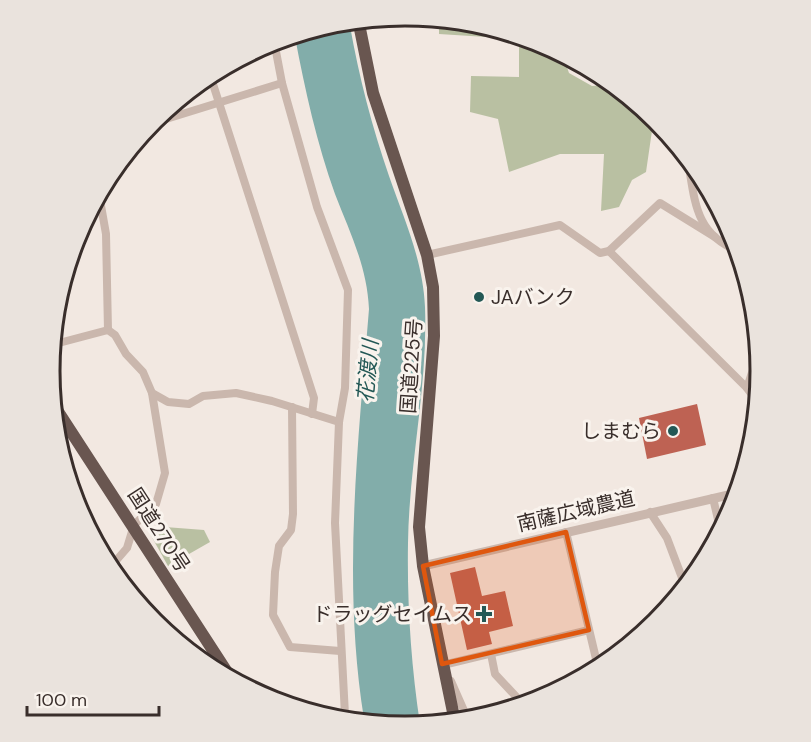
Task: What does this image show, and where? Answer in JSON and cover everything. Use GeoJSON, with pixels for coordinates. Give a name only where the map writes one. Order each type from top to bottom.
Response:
{"type":"FeatureCollection","features":[{"type":"Feature","properties":{"kind":"highway","name":"国道225号"},"geometry":{"type":"LineString","coordinates":[[360,28],[373,93],[428,255],[435,310],[420,508],[423,566],[453,714]]}},
{"type":"Feature","properties":{"kind":"highway","name":"国道270号"},"geometry":{"type":"LineString","coordinates":[[67,434],[134,525],[221,662]]}},
{"type":"Feature","properties":{"kind":"street"},"geometry":{"type":"LineString","coordinates":[[276,51],[282,83],[317,207],[348,290],[345,388],[339,422],[335,522],[345,711]]}},
{"type":"Feature","properties":{"kind":"street"},"geometry":{"type":"LineString","coordinates":[[172,117],[282,83]]}},
{"type":"Feature","properties":{"kind":"street"},"geometry":{"type":"LineString","coordinates":[[213,85],[314,398],[312,414]]}},
{"type":"Feature","properties":{"kind":"street"},"geometry":{"type":"LineString","coordinates":[[691,176],[699,218],[715,237]]}},
{"type":"Feature","properties":{"kind":"street"},"geometry":{"type":"LineString","coordinates":[[428,255],[560,225],[600,253],[609,252],[660,203],[727,244]]}},
{"type":"Feature","properties":{"kind":"street"},"geometry":{"type":"LineString","coordinates":[[101,207],[106,234],[108,330]]}},
{"type":"Feature","properties":{"kind":"street"},"geometry":{"type":"LineString","coordinates":[[609,252],[750,392]]}},
{"type":"Feature","properties":{"kind":"street"},"geometry":{"type":"LineString","coordinates":[[62,342],[108,330]]}},
{"type":"Feature","properties":{"kind":"street"},"geometry":{"type":"LineString","coordinates":[[108,330],[115,335],[126,354],[143,372],[152,393],[165,473],[156,504],[134,525],[127,548],[116,560]]}},
{"type":"Feature","properties":{"kind":"street"},"geometry":{"type":"LineString","coordinates":[[747,388],[751,376]]}},
{"type":"Feature","properties":{"kind":"street"},"geometry":{"type":"LineString","coordinates":[[152,393],[168,402],[189,404],[203,396],[236,393],[339,422]]}},
{"type":"Feature","properties":{"kind":"street"},"geometry":{"type":"LineString","coordinates":[[292,407],[293,514],[291,530],[279,546],[274,572],[273,615],[290,647],[340,651]]}},
{"type":"Feature","properties":{"kind":"street","name":"南薩広域農道"},"geometry":{"type":"LineString","coordinates":[[423,566],[728,495]]}},
{"type":"Feature","properties":{"kind":"street"},"geometry":{"type":"LineString","coordinates":[[713,498],[718,518]]}},
{"type":"Feature","properties":{"kind":"street"},"geometry":{"type":"LineString","coordinates":[[650,512],[667,538],[682,578]]}},
{"type":"Feature","properties":{"kind":"street"},"geometry":{"type":"LineString","coordinates":[[566,532],[596,659]]}},
{"type":"Feature","properties":{"kind":"street"},"geometry":{"type":"LineString","coordinates":[[464,712],[442,664],[589,630]]}},
{"type":"Feature","properties":{"kind":"street"},"geometry":{"type":"LineString","coordinates":[[491,654],[495,674],[517,698]]}},
{"type":"Feature","properties":{"kind":"highlighted area"},"geometry":{"type":"Polygon","coordinates":[[[566,532],[589,630],[442,664],[423,566],[566,532]]]}},
{"type":"Feature","properties":{"kind":"green space"},"geometry":{"type":"Polygon","coordinates":[[[439,27],[497,38],[439,34],[439,27]]]}},
{"type":"Feature","properties":{"kind":"green space"},"geometry":{"type":"Polygon","coordinates":[[[519,45],[566,66],[569,73],[592,86],[599,85],[633,111],[652,129],[646,172],[632,180],[619,207],[601,211],[604,154],[560,154],[509,172],[498,119],[470,112],[471,76],[519,77],[519,45]]]}},
{"type":"Feature","properties":{"kind":"green space"},"geometry":{"type":"Polygon","coordinates":[[[165,527],[204,530],[210,542],[168,566],[149,532],[165,527]]]}},
{"type":"Feature","properties":{"kind":"water","name":"花渡川"},"geometry":{"type":"Polygon","coordinates":[[[351,30],[372,120],[421,273],[425,307],[424,366],[408,543],[410,634],[419,716],[363,714],[357,668],[353,565],[357,462],[369,309],[368,293],[357,250],[335,194],[307,97],[296,43],[351,30]]]}},
{"type":"Feature","properties":{"kind":"building","name":"しまむら"},"geometry":{"type":"Polygon","coordinates":[[[697,404],[706,445],[647,459],[639,418],[697,404]]]}},
{"type":"Feature","properties":{"kind":"building","name":"ドラッグセイムス"},"geometry":{"type":"Polygon","coordinates":[[[475,567],[482,596],[505,591],[513,626],[489,632],[492,644],[467,650],[450,573],[475,567]]]}},
{"type":"Feature","properties":{"kind":"place","name":"JAバンク"},"geometry":{"type":"Point","coordinates":[479,297]}},
{"type":"Feature","properties":{"kind":"place","name":"しまむら"},"geometry":{"type":"Point","coordinates":[673,431]}},
{"type":"Feature","properties":{"kind":"place","name":"ドラッグセイムス"},"geometry":{"type":"Point","coordinates":[484,614]}}]}
